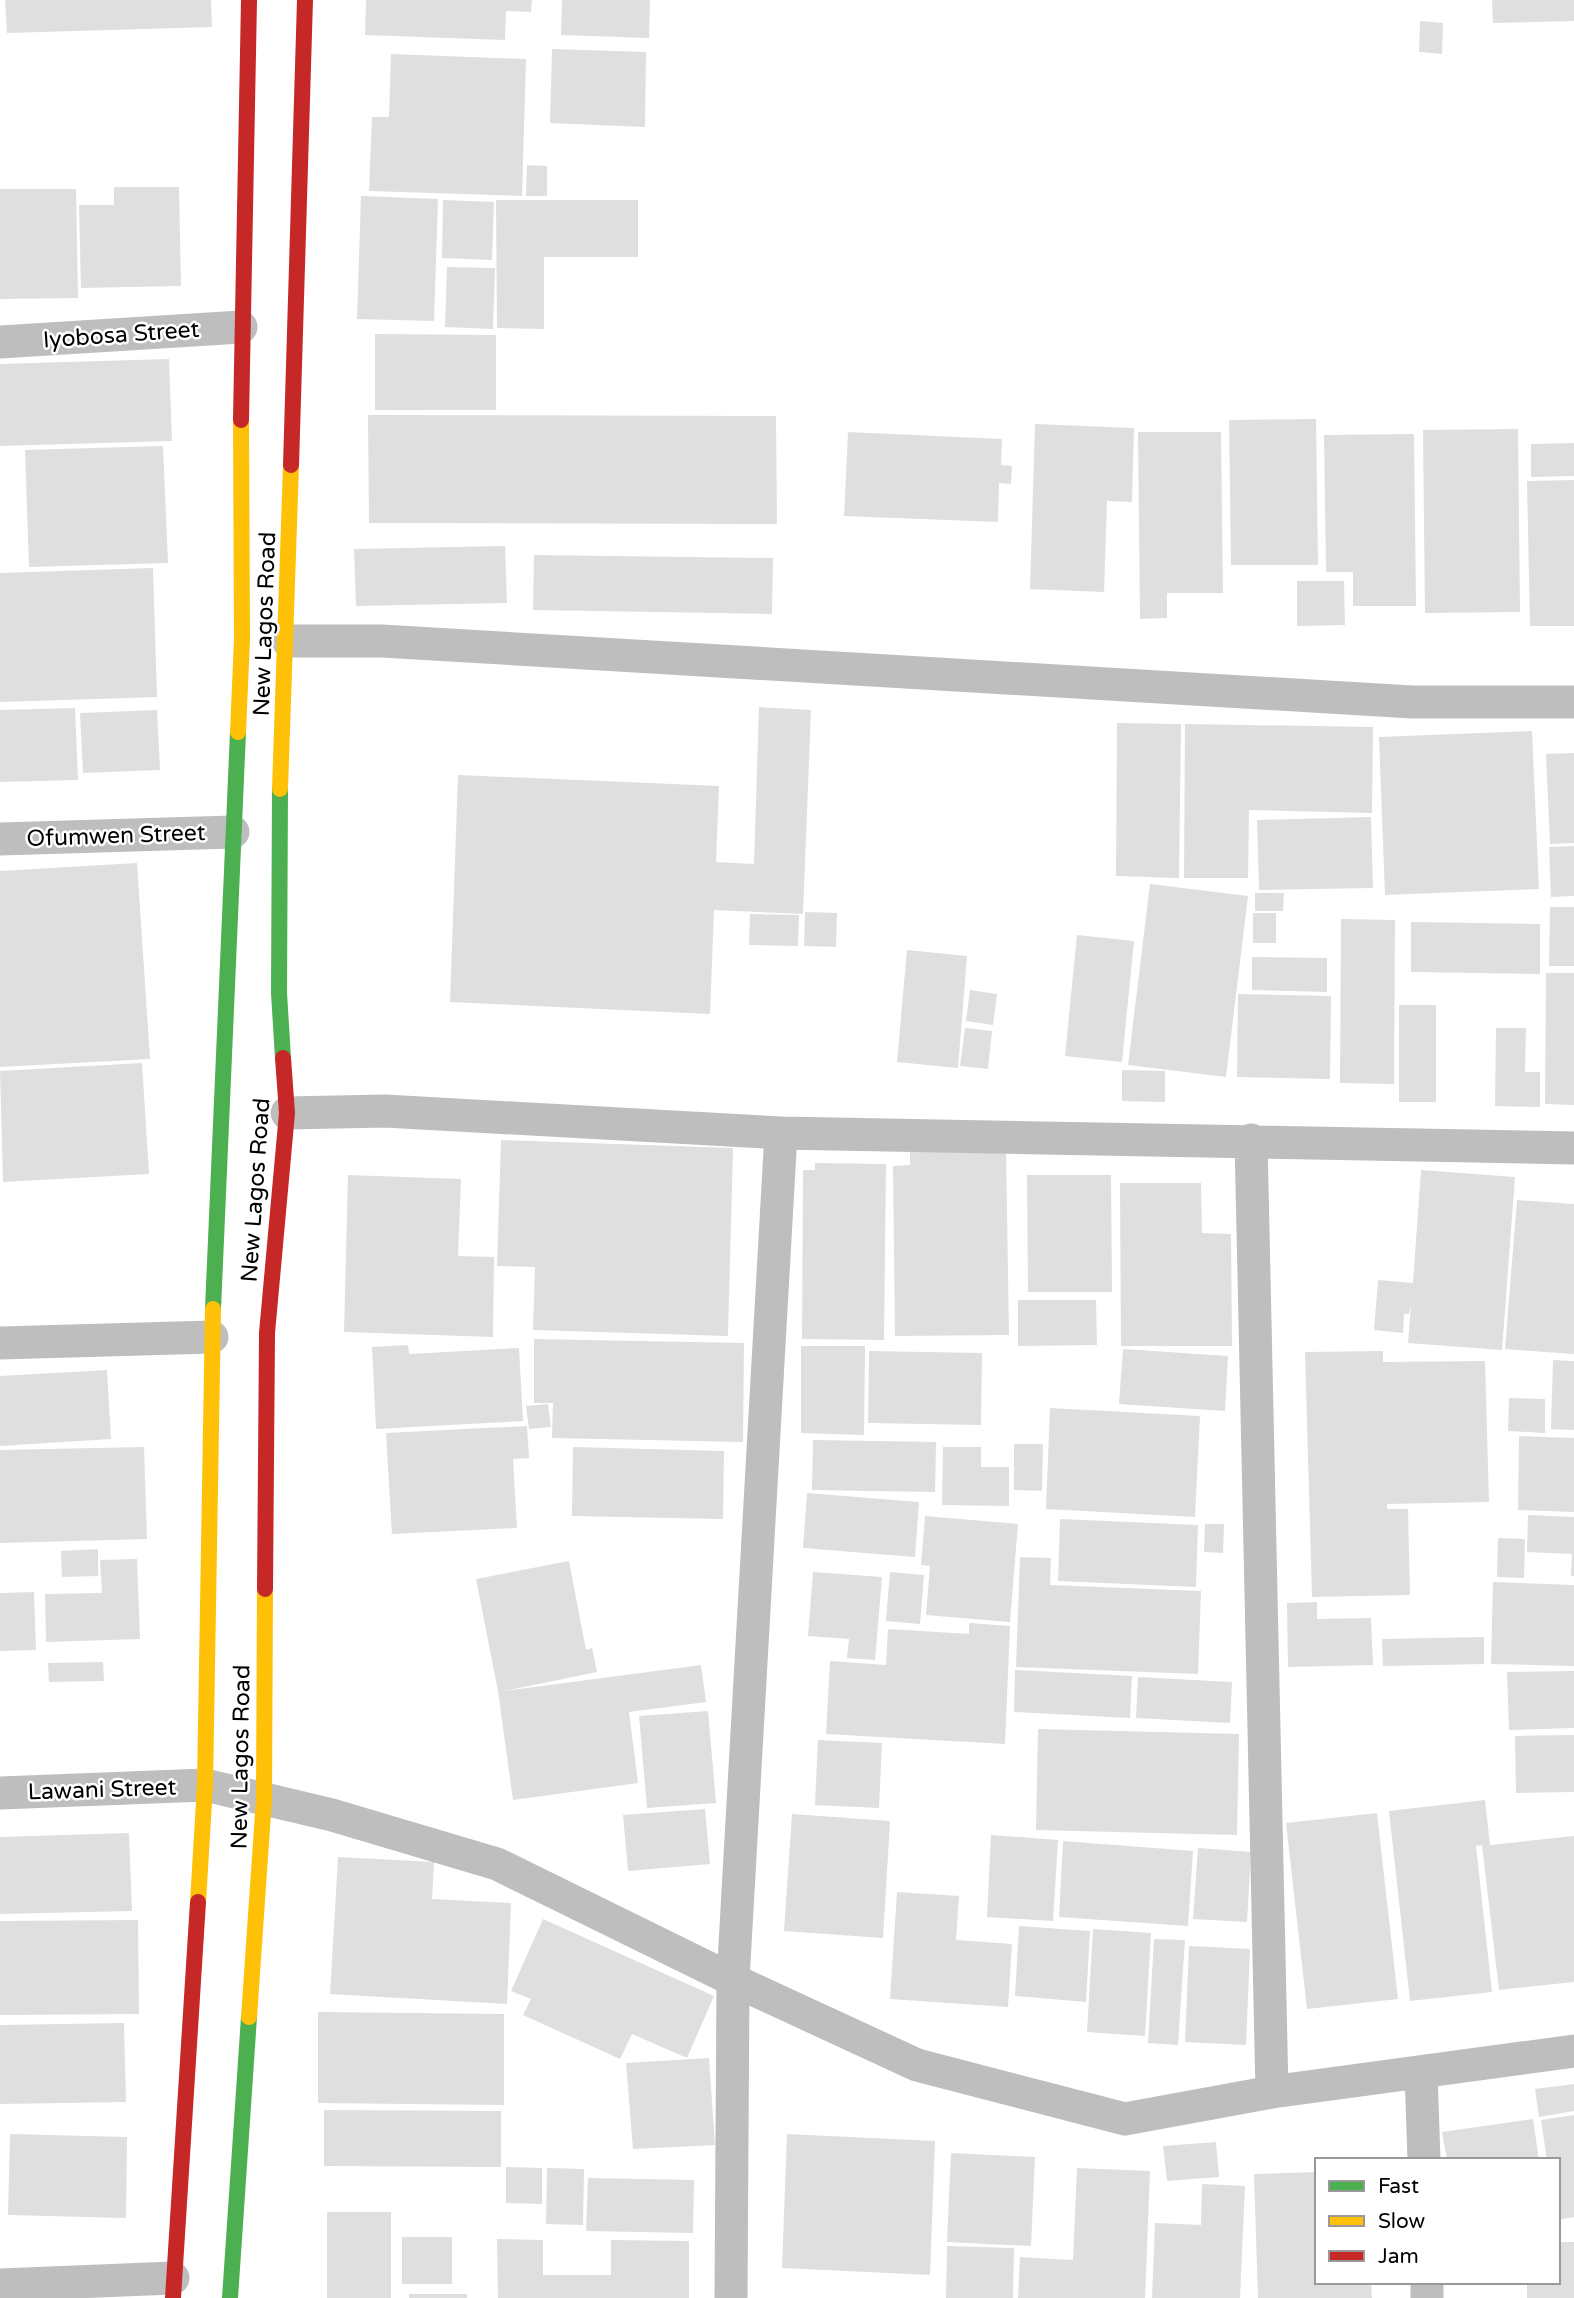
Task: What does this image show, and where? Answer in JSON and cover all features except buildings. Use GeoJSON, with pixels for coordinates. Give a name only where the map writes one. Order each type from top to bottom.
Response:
{"type":"FeatureCollection","features":[{"type":"Feature","properties":{"kind":"main road","name":"New Lagos Road"},"geometry":{"type":"LineString","coordinates":[[173,2288],[205,1785],[212,1337],[242,639],[242,327],[249,0]]}},
{"type":"Feature","properties":{"kind":"main road","name":"New Lagos Road"},"geometry":{"type":"LineString","coordinates":[[230,2298],[264,1799],[267,1333],[287,1113],[279,993],[279,835],[288,641],[304,0]]}},
{"type":"Feature","properties":{"kind":"street","name":"Iyobosa Street"},"geometry":{"type":"LineString","coordinates":[[0,342],[242,327]]}},
{"type":"Feature","properties":{"kind":"street"},"geometry":{"type":"LineString","coordinates":[[288,641],[382,641],[1412,702],[1574,702]]}},
{"type":"Feature","properties":{"kind":"street","name":"Ofumwen Street"},"geometry":{"type":"LineString","coordinates":[[0,839],[233,832]]}},
{"type":"Feature","properties":{"kind":"street"},"geometry":{"type":"LineString","coordinates":[[287,1113],[385,1111],[781,1133],[1574,1148]]}},
{"type":"Feature","properties":{"kind":"street"},"geometry":{"type":"LineString","coordinates":[[731,2298],[733,1980],[781,1133]]}},
{"type":"Feature","properties":{"kind":"street"},"geometry":{"type":"LineString","coordinates":[[1251,1140],[1272,2092]]}},
{"type":"Feature","properties":{"kind":"street"},"geometry":{"type":"LineString","coordinates":[[0,1343],[212,1337]]}},
{"type":"Feature","properties":{"kind":"street","name":"Lawani Street"},"geometry":{"type":"LineString","coordinates":[[0,1793],[205,1785],[332,1815],[497,1864],[733,1980],[917,2065],[1125,2119],[1272,2092],[1574,2051]]}},
{"type":"Feature","properties":{"kind":"street"},"geometry":{"type":"LineString","coordinates":[[1422,2072],[1424,2158]]}},
{"type":"Feature","properties":{"kind":"street"},"geometry":{"type":"LineString","coordinates":[[0,2285],[173,2288]]}},
{"type":"Feature","properties":{"kind":"traffic: fast"},"geometry":{"type":"LineString","coordinates":[[213,1309],[238,732]]}},
{"type":"Feature","properties":{"kind":"traffic: fast"},"geometry":{"type":"LineString","coordinates":[[280,789],[279,993],[283,1058]]}},
{"type":"Feature","properties":{"kind":"traffic: fast"},"geometry":{"type":"LineString","coordinates":[[230,2298],[249,2017]]}},
{"type":"Feature","properties":{"kind":"traffic: slow"},"geometry":{"type":"LineString","coordinates":[[238,732],[242,639],[241,420]]}},
{"type":"Feature","properties":{"kind":"traffic: slow"},"geometry":{"type":"LineString","coordinates":[[280,789],[291,465]]}},
{"type":"Feature","properties":{"kind":"traffic: slow"},"geometry":{"type":"LineString","coordinates":[[198,1902],[205,1785],[213,1309]]}},
{"type":"Feature","properties":{"kind":"traffic: slow"},"geometry":{"type":"LineString","coordinates":[[249,2017],[264,1799],[265,1589]]}},
{"type":"Feature","properties":{"kind":"traffic: jam"},"geometry":{"type":"LineString","coordinates":[[241,420],[249,0]]}},
{"type":"Feature","properties":{"kind":"traffic: jam"},"geometry":{"type":"LineString","coordinates":[[291,465],[305,0]]}},
{"type":"Feature","properties":{"kind":"traffic: jam"},"geometry":{"type":"LineString","coordinates":[[265,1589],[267,1333],[287,1113],[283,1058]]}},
{"type":"Feature","properties":{"kind":"traffic: jam"},"geometry":{"type":"LineString","coordinates":[[173,2298],[198,1902]]}}]}
